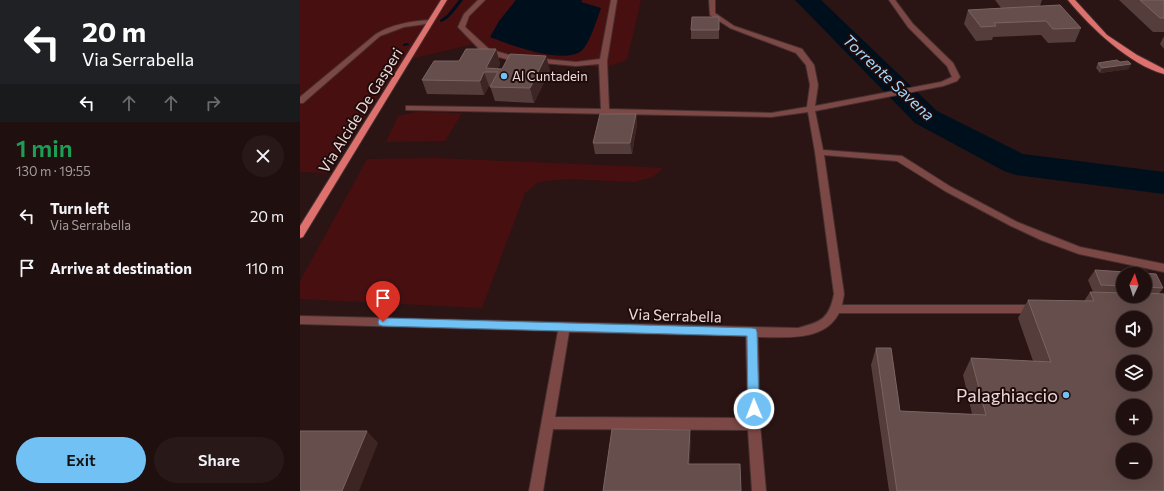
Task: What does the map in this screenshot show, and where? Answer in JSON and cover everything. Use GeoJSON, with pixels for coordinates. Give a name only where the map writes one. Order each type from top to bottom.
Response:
{"type":"FeatureCollection","features":[{"type":"Feature","properties":{"kind":"main road","name":"Via Alcide De Gasperi"},"geometry":{"type":"LineString","coordinates":[[300,234],[444,0]]}},
{"type":"Feature","properties":{"kind":"main road"},"geometry":{"type":"LineString","coordinates":[[1072,0],[1106,36],[1134,57],[1164,72]]}},
{"type":"Feature","properties":{"kind":"street"},"geometry":{"type":"LineString","coordinates":[[482,0],[466,15],[461,27],[486,51],[513,58],[576,64],[603,61]]}},
{"type":"Feature","properties":{"kind":"street"},"geometry":{"type":"LineString","coordinates":[[605,112],[603,61],[614,0]]}},
{"type":"Feature","properties":{"kind":"street"},"geometry":{"type":"LineString","coordinates":[[712,0],[712,14],[732,27],[799,51],[810,65],[814,85],[812,109],[838,294],[837,309],[1045,309]]}},
{"type":"Feature","properties":{"kind":"street"},"geometry":{"type":"LineString","coordinates":[[409,108],[771,115],[812,109],[943,84],[954,79],[956,77],[955,72],[920,36],[892,0]]}},
{"type":"Feature","properties":{"kind":"street"},"geometry":{"type":"LineString","coordinates":[[300,101],[378,35],[391,28],[404,24],[431,22]]}},
{"type":"Feature","properties":{"kind":"street"},"geometry":{"type":"LineString","coordinates":[[819,152],[899,158],[948,189],[1014,224],[1044,237],[1079,250],[1164,268]]}},
{"type":"Feature","properties":{"kind":"street","name":"Via Serrabella"},"geometry":{"type":"LineString","coordinates":[[300,320],[798,333],[820,327],[830,321],[837,309]]}},
{"type":"Feature","properties":{"kind":"street"},"geometry":{"type":"LineString","coordinates":[[536,491],[562,346],[564,326]]}},
{"type":"Feature","properties":{"kind":"street"},"geometry":{"type":"LineString","coordinates":[[752,332],[754,424],[759,491]]}},
{"type":"Feature","properties":{"kind":"street"},"geometry":{"type":"LineString","coordinates":[[548,423],[754,424]]}},
{"type":"Feature","properties":{"kind":"shaded area"},"geometry":{"type":"Polygon","coordinates":[[[300,0],[641,0],[627,60],[602,69],[573,61],[525,57],[474,44],[402,61],[328,173],[300,172],[300,0]]]}},
{"type":"Feature","properties":{"kind":"shaded area"},"geometry":{"type":"Polygon","coordinates":[[[416,112],[462,113],[445,141],[386,142],[398,116],[416,112]]]}},
{"type":"Feature","properties":{"kind":"shaded area"},"geometry":{"type":"Polygon","coordinates":[[[436,158],[663,168],[653,177],[634,182],[567,179],[539,182],[525,193],[482,308],[300,299],[300,281],[367,159],[436,158]]]}},
{"type":"Feature","properties":{"kind":"water"},"geometry":{"type":"Polygon","coordinates":[[[516,0],[582,0],[581,2],[601,8],[584,48],[577,54],[566,56],[553,55],[524,49],[490,37],[499,21],[516,0]]]}},
{"type":"Feature","properties":{"kind":"building"},"geometry":{"type":"Polygon","coordinates":[[[1140,0],[1164,0],[1164,18],[1160,18],[1140,0]]]}},
{"type":"Feature","properties":{"kind":"building"},"geometry":{"type":"Polygon","coordinates":[[[1060,5],[1081,28],[1053,29],[1046,21],[994,23],[996,26],[981,27],[968,10],[1060,5]]]}},
{"type":"Feature","properties":{"kind":"building"},"geometry":{"type":"Polygon","coordinates":[[[692,17],[719,17],[719,30],[691,30],[692,17]]]}},
{"type":"Feature","properties":{"kind":"building"},"geometry":{"type":"Polygon","coordinates":[[[466,49],[496,49],[486,68],[502,69],[510,54],[546,56],[530,88],[490,87],[498,72],[484,72],[480,81],[422,80],[434,61],[459,61],[466,49]]]}},
{"type":"Feature","properties":{"kind":"building"},"geometry":{"type":"Polygon","coordinates":[[[1117,60],[1120,62],[1128,61],[1131,64],[1102,68],[1098,63],[1117,60]]]}},
{"type":"Feature","properties":{"kind":"building"},"geometry":{"type":"Polygon","coordinates":[[[600,114],[636,114],[630,143],[593,143],[600,114]]]}},
{"type":"Feature","properties":{"kind":"building"},"geometry":{"type":"Polygon","coordinates":[[[1095,270],[1116,271],[1116,286],[1101,285],[1095,270]]]}},
{"type":"Feature","properties":{"kind":"building"},"geometry":{"type":"Polygon","coordinates":[[[1152,274],[1156,274],[1163,288],[1152,287],[1152,274]]]}},
{"type":"Feature","properties":{"kind":"building","name":"Palaghiaccio"},"geometry":{"type":"Polygon","coordinates":[[[1090,292],[1116,293],[1116,303],[1152,303],[1152,293],[1164,294],[1164,491],[897,491],[876,348],[891,348],[900,411],[986,415],[971,358],[1051,362],[1028,300],[1094,301],[1090,292]]]}},
{"type":"Feature","properties":{"kind":"building"},"geometry":{"type":"Polygon","coordinates":[[[612,429],[690,430],[688,464],[740,464],[741,491],[603,491],[612,429]]]}},
{"type":"Feature","properties":{"kind":"building"},"geometry":{"type":"Polygon","coordinates":[[[300,431],[367,431],[342,491],[300,491],[300,431]]]}},
{"type":"Feature","properties":{"kind":"waterway"},"geometry":{"type":"LineString","coordinates":[[441,21],[448,16],[461,0]]}},
{"type":"Feature","properties":{"kind":"waterway","name":"Torrente Savena"},"geometry":{"type":"LineString","coordinates":[[807,0],[926,117],[1016,164],[1164,183]]}},
{"type":"Feature","properties":{"kind":"place","name":"Al Cuntadein"},"geometry":{"type":"Point","coordinates":[504,76]}},
{"type":"Feature","properties":{"kind":"place","name":"Palaghiaccio"},"geometry":{"type":"Point","coordinates":[1066,395]}},
{"type":"Feature","properties":{"kind":"route"},"geometry":{"type":"LineString","coordinates":[[383,322],[752,332],[754,409]]}}]}
